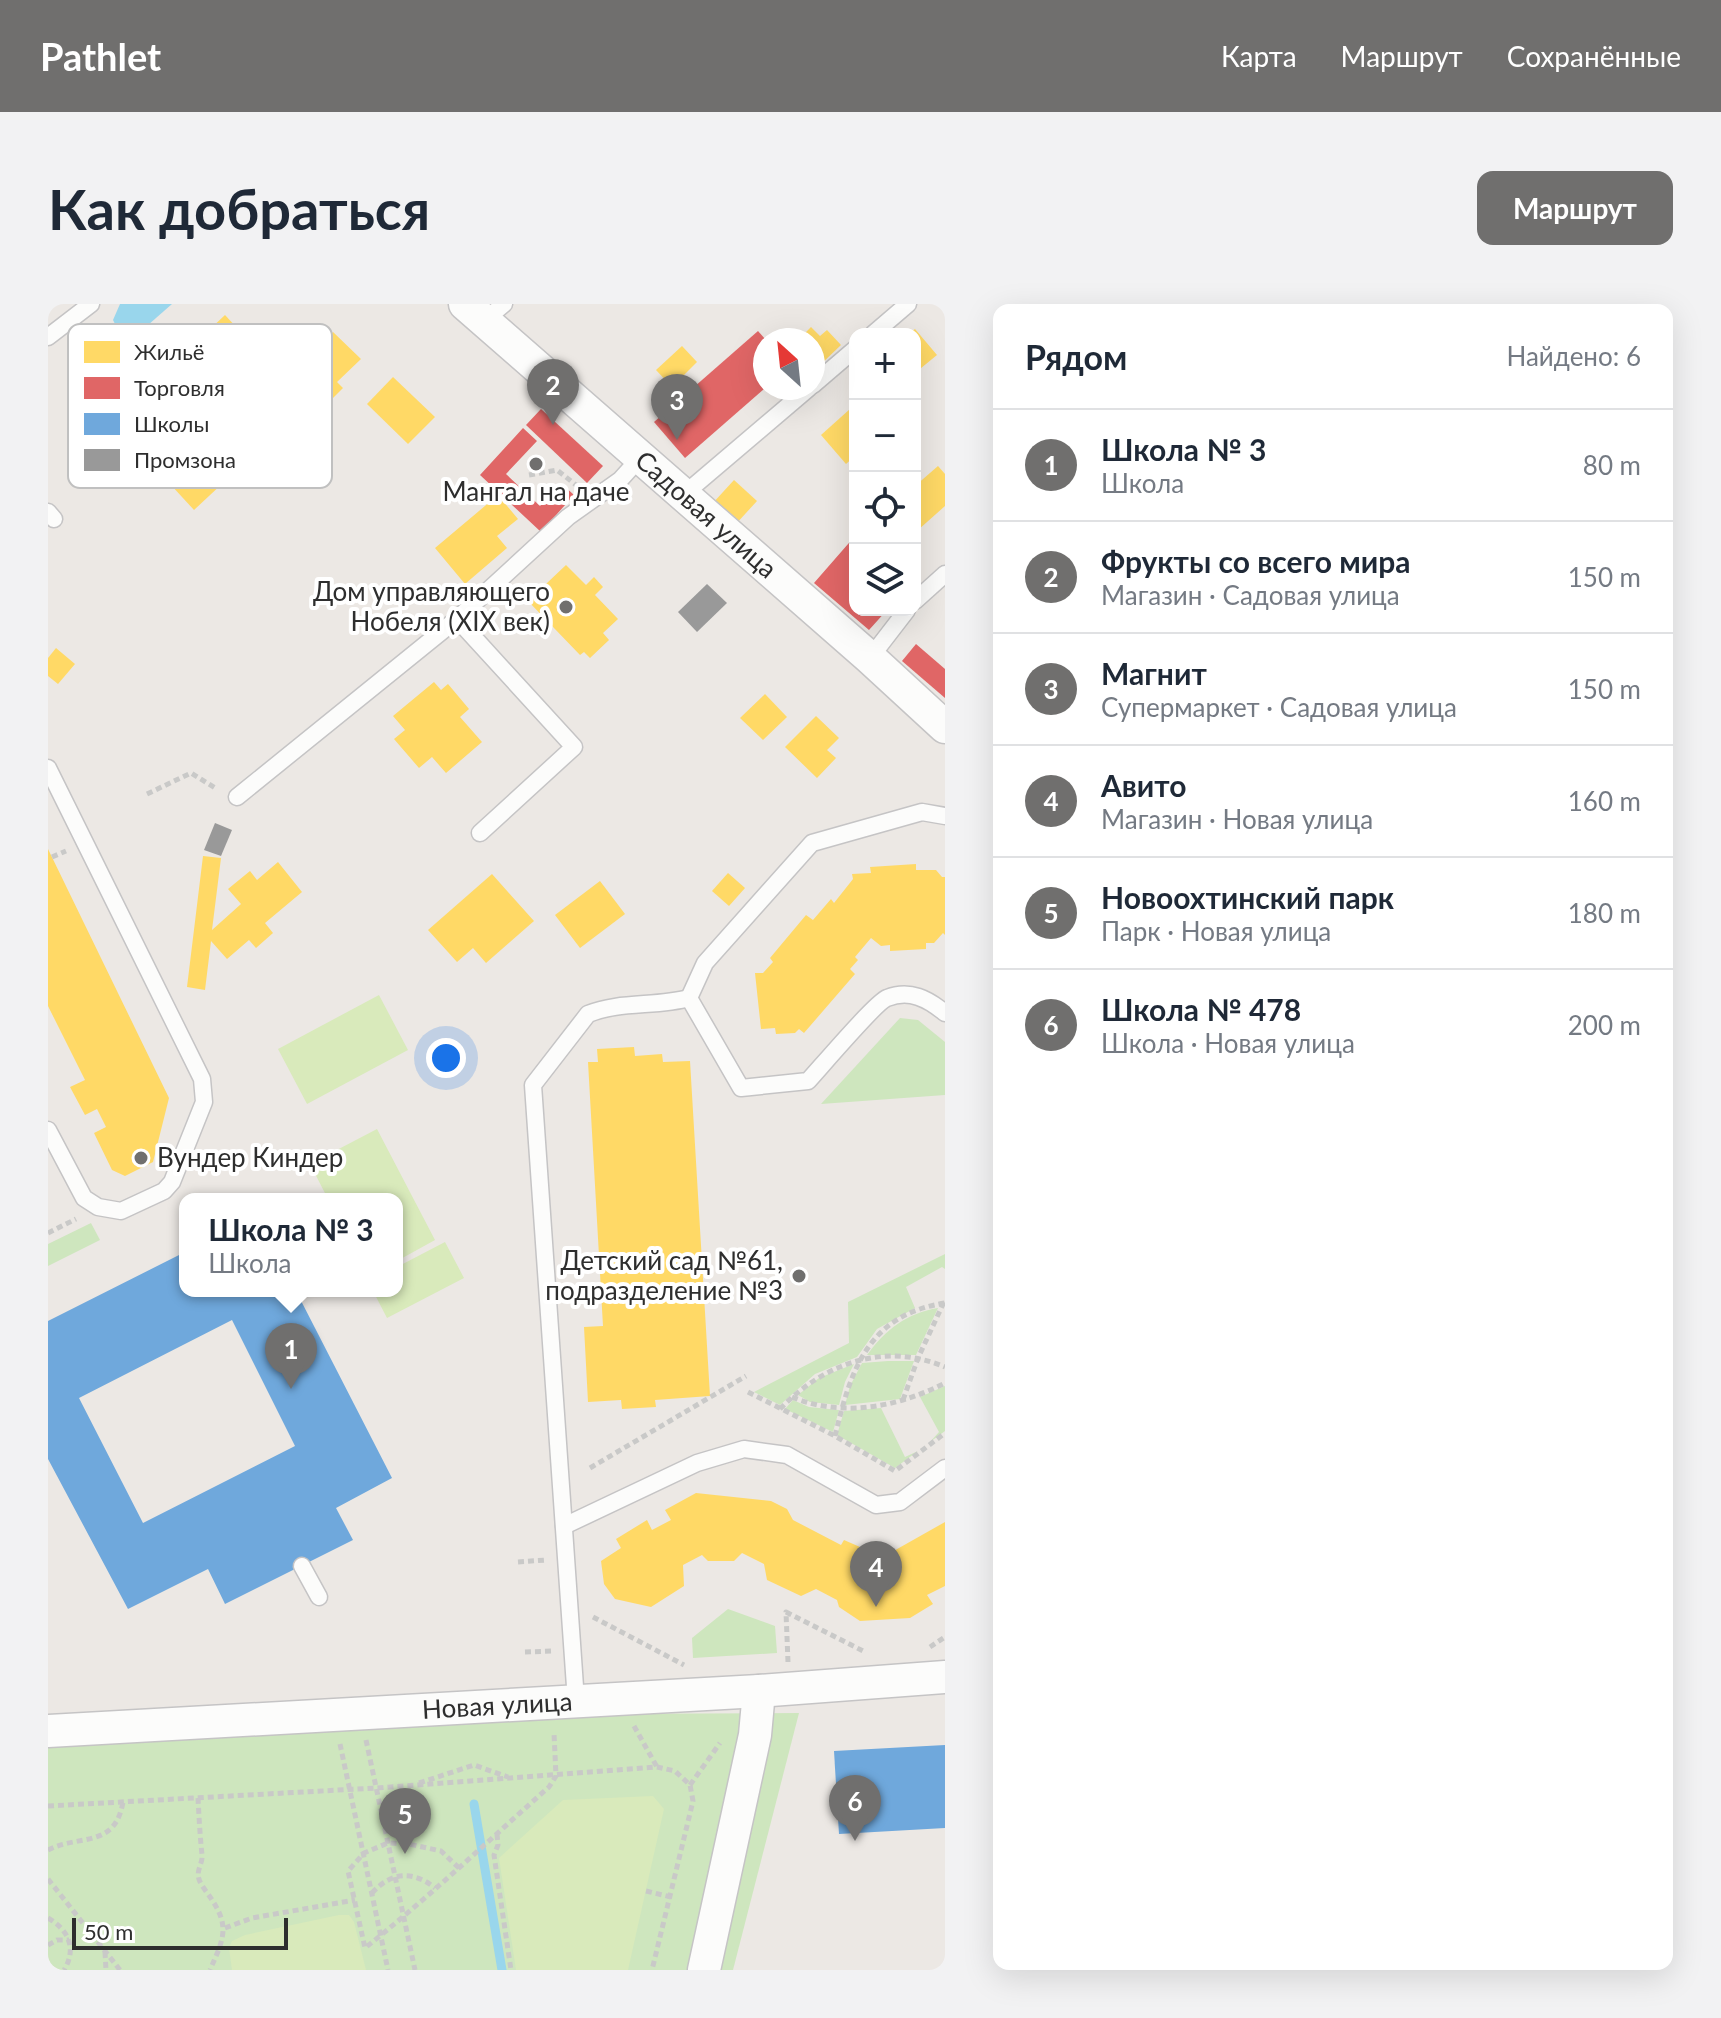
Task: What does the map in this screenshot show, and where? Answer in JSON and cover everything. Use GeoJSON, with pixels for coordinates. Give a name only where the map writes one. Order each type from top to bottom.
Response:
{"type":"FeatureCollection","features":[{"type":"Feature","properties":{"kind":"street","name":"Садовая улица"},"geometry":{"type":"LineString","coordinates":[[485,310],[639,459],[870,658],[945,727]]}},
{"type":"Feature","properties":{"kind":"street","name":"Новая улица"},"geometry":{"type":"LineString","coordinates":[[48,1731],[759,1691],[945,1677]]}},
{"type":"Feature","properties":{"kind":"street"},"geometry":{"type":"LineString","coordinates":[[704,1970],[755,1735],[759,1691]]}},
{"type":"Feature","properties":{"kind":"lane"},"geometry":{"type":"LineString","coordinates":[[48,337],[91,304]]}},
{"type":"Feature","properties":{"kind":"lane"},"geometry":{"type":"LineString","coordinates":[[880,328],[908,304]]}},
{"type":"Feature","properties":{"kind":"lane"},"geometry":{"type":"LineString","coordinates":[[825,374],[849,354]]}},
{"type":"Feature","properties":{"kind":"lane"},"geometry":{"type":"LineString","coordinates":[[682,496],[795,400]]}},
{"type":"Feature","properties":{"kind":"lane"},"geometry":{"type":"LineString","coordinates":[[237,797],[457,619],[568,517],[620,480],[639,459]]}},
{"type":"Feature","properties":{"kind":"lane"},"geometry":{"type":"LineString","coordinates":[[921,596],[945,574]]}},
{"type":"Feature","properties":{"kind":"lane"},"geometry":{"type":"LineString","coordinates":[[870,658],[902,616]]}},
{"type":"Feature","properties":{"kind":"lane"},"geometry":{"type":"LineString","coordinates":[[457,619],[574,747],[480,833]]}},
{"type":"Feature","properties":{"kind":"lane"},"geometry":{"type":"LineString","coordinates":[[48,768],[202,1079],[204,1102],[172,1182],[164,1191],[121,1211],[98,1207],[84,1198],[48,1130]]}},
{"type":"Feature","properties":{"kind":"lane"},"geometry":{"type":"LineString","coordinates":[[689,998],[705,963],[812,843],[922,812],[945,816]]}},
{"type":"Feature","properties":{"kind":"lane"},"geometry":{"type":"LineString","coordinates":[[689,998],[741,1088],[808,1081],[885,998],[912,995],[929,1000],[945,1013]]}},
{"type":"Feature","properties":{"kind":"lane"},"geometry":{"type":"LineString","coordinates":[[564,1701],[564,1526],[533,1085],[588,1014],[599,1009],[670,1003],[689,998]]}},
{"type":"Feature","properties":{"kind":"lane"},"geometry":{"type":"LineString","coordinates":[[564,1526],[697,1463],[744,1449],[787,1455],[876,1505],[900,1502],[945,1468]]}},
{"type":"Feature","properties":{"kind":"lane"},"geometry":{"type":"LineString","coordinates":[[302,1566],[319,1597]]}},
{"type":"Feature","properties":{"kind":"path"},"geometry":{"type":"LineString","coordinates":[[529,475],[557,470],[592,499]]}},
{"type":"Feature","properties":{"kind":"path"},"geometry":{"type":"LineString","coordinates":[[147,794],[191,773],[237,797]]}},
{"type":"Feature","properties":{"kind":"path"},"geometry":{"type":"LineString","coordinates":[[903,1401],[918,1358],[944,1303]]}},
{"type":"Feature","properties":{"kind":"path"},"geometry":{"type":"LineString","coordinates":[[835,1436],[847,1384],[859,1359],[880,1332],[927,1306],[944,1303]]}},
{"type":"Feature","properties":{"kind":"path"},"geometry":{"type":"LineString","coordinates":[[780,1409],[817,1376],[859,1359],[918,1358],[945,1367]]}},
{"type":"Feature","properties":{"kind":"path"},"geometry":{"type":"LineString","coordinates":[[590,1468],[746,1376]]}},
{"type":"Feature","properties":{"kind":"path"},"geometry":{"type":"LineString","coordinates":[[792,1397],[810,1404],[864,1408],[903,1401],[945,1383]]}},
{"type":"Feature","properties":{"kind":"path"},"geometry":{"type":"LineString","coordinates":[[748,1392],[835,1436],[895,1471],[945,1433]]}},
{"type":"Feature","properties":{"kind":"path"},"geometry":{"type":"LineString","coordinates":[[518,1562],[547,1560]]}},
{"type":"Feature","properties":{"kind":"path"},"geometry":{"type":"LineString","coordinates":[[789,1670],[786,1612],[878,1659]]}},
{"type":"Feature","properties":{"kind":"path"},"geometry":{"type":"LineString","coordinates":[[593,1617],[690,1669]]}},
{"type":"Feature","properties":{"kind":"path"},"geometry":{"type":"LineString","coordinates":[[525,1652],[553,1651]]}},
{"type":"Feature","properties":{"kind":"path"},"geometry":{"type":"LineString","coordinates":[[459,1868],[441,1851],[409,1844],[388,1843],[364,1853],[348,1871],[365,1948],[459,1868],[549,1787],[556,1776],[564,1701]]}},
{"type":"Feature","properties":{"kind":"path"},"geometry":{"type":"LineString","coordinates":[[347,1714],[376,1788],[415,1970]]}},
{"type":"Feature","properties":{"kind":"path"},"geometry":{"type":"LineString","coordinates":[[347,1714],[349,1790],[388,1970]]}},
{"type":"Feature","properties":{"kind":"path"},"geometry":{"type":"LineString","coordinates":[[410,1786],[474,1765],[513,1779]]}},
{"type":"Feature","properties":{"kind":"path"},"geometry":{"type":"LineString","coordinates":[[48,1806],[349,1790],[657,1767],[675,1771],[690,1785],[693,1801],[652,1970]]}},
{"type":"Feature","properties":{"kind":"path"},"geometry":{"type":"LineString","coordinates":[[198,1798],[199,1843],[203,1858],[197,1873],[225,1928],[210,1970]]}},
{"type":"Feature","properties":{"kind":"path"},"geometry":{"type":"LineString","coordinates":[[48,1850],[58,1845],[94,1839],[108,1831],[121,1817],[123,1802]]}},
{"type":"Feature","properties":{"kind":"path"},"geometry":{"type":"LineString","coordinates":[[495,1835],[498,1845],[494,1855],[511,1970]]}},
{"type":"Feature","properties":{"kind":"path"},"geometry":{"type":"LineString","coordinates":[[372,1893],[382,1882],[394,1876],[423,1878],[435,1888]]}},
{"type":"Feature","properties":{"kind":"path"},"geometry":{"type":"LineString","coordinates":[[48,1879],[120,1970]]}},
{"type":"Feature","properties":{"kind":"path"},"geometry":{"type":"LineString","coordinates":[[646,1891],[671,1897]]}},
{"type":"Feature","properties":{"kind":"path"},"geometry":{"type":"LineString","coordinates":[[225,1928],[252,1918],[355,1900]]}},
{"type":"Feature","properties":{"kind":"path"},"geometry":{"type":"LineString","coordinates":[[48,1918],[55,1922],[72,1946],[71,1959],[64,1970]]}},
{"type":"Feature","properties":{"kind":"path"},"geometry":{"type":"LineString","coordinates":[[48,1945],[57,1940],[69,1940]]}},
{"type":"Feature","properties":{"kind":"path"},"geometry":{"type":"LineString","coordinates":[[105,1951],[106,1970]]}},
{"type":"Feature","properties":{"kind":"green space"},"geometry":{"type":"Polygon","coordinates":[[[379,995],[408,1050],[307,1104],[278,1049],[379,995]]]}},
{"type":"Feature","properties":{"kind":"green space"},"geometry":{"type":"Polygon","coordinates":[[[900,1018],[918,1020],[945,1042],[945,1095],[821,1104],[900,1018]]]}},
{"type":"Feature","properties":{"kind":"green space"},"geometry":{"type":"Polygon","coordinates":[[[377,1129],[435,1240],[403,1258],[403,1193],[325,1193],[310,1164],[377,1129]]]}},
{"type":"Feature","properties":{"kind":"green space"},"geometry":{"type":"Polygon","coordinates":[[[91,1223],[100,1240],[48,1266],[48,1244],[91,1223]]]}},
{"type":"Feature","properties":{"kind":"green space"},"geometry":{"type":"Polygon","coordinates":[[[445,1242],[464,1278],[387,1318],[376,1297],[403,1297],[403,1264],[445,1242]]]}},
{"type":"Feature","properties":{"kind":"green space"},"geometry":{"type":"Polygon","coordinates":[[[945,1254],[945,1269],[942,1267],[906,1287],[915,1308],[877,1329],[857,1357],[815,1374],[780,1405],[754,1392],[849,1343],[848,1302],[945,1254]]]}},
{"type":"Feature","properties":{"kind":"green space"},"geometry":{"type":"Polygon","coordinates":[[[938,1308],[916,1355],[867,1355],[898,1324],[916,1314],[938,1308]]]}},
{"type":"Feature","properties":{"kind":"green space"},"geometry":{"type":"Polygon","coordinates":[[[914,1361],[900,1399],[845,1405],[850,1386],[862,1363],[914,1361]]]}},
{"type":"Feature","properties":{"kind":"green space"},"geometry":{"type":"Polygon","coordinates":[[[854,1364],[839,1405],[810,1402],[798,1395],[819,1378],[854,1364]]]}},
{"type":"Feature","properties":{"kind":"green space"},"geometry":{"type":"Polygon","coordinates":[[[945,1386],[945,1431],[930,1442],[939,1432],[920,1397],[945,1386]]]}},
{"type":"Feature","properties":{"kind":"green space"},"geometry":{"type":"Polygon","coordinates":[[[793,1400],[809,1407],[839,1410],[833,1432],[785,1409],[793,1400]]]}},
{"type":"Feature","properties":{"kind":"green space"},"geometry":{"type":"Polygon","coordinates":[[[881,1408],[905,1457],[918,1451],[895,1468],[837,1435],[844,1411],[881,1408]]]}},
{"type":"Feature","properties":{"kind":"green space"},"geometry":{"type":"Polygon","coordinates":[[[728,1609],[775,1626],[777,1653],[693,1658],[692,1638],[728,1609]]]}},
{"type":"Feature","properties":{"kind":"green space"},"geometry":{"type":"Polygon","coordinates":[[[799,1713],[733,1970],[48,1970],[48,1739],[335,1715],[799,1713]]]}},
{"type":"Feature","properties":{"kind":"green space"},"geometry":{"type":"Polygon","coordinates":[[[653,1796],[664,1809],[628,1970],[516,1970],[499,1858],[563,1800],[653,1796]]]}},
{"type":"Feature","properties":{"kind":"green space"},"geometry":{"type":"Polygon","coordinates":[[[349,1915],[354,1922],[366,1970],[232,1970],[229,1948],[232,1941],[245,1935],[349,1915]]]}},
{"type":"Feature","properties":{"kind":"water"},"geometry":{"type":"Polygon","coordinates":[[[120,304],[172,304],[149,324],[115,324],[113,320],[120,304]]]}},
{"type":"Feature","properties":{"kind":"building: Жильё"},"geometry":{"type":"Polygon","coordinates":[[[225,315],[233,324],[215,324],[225,315]]]}},
{"type":"Feature","properties":{"kind":"building: Жильё"},"geometry":{"type":"Polygon","coordinates":[[[827,330],[841,345],[825,360],[825,332],[827,330]]]}},
{"type":"Feature","properties":{"kind":"building: Жильё"},"geometry":{"type":"Polygon","coordinates":[[[332,333],[361,359],[337,382],[343,388],[332,399],[332,333]]]}},
{"type":"Feature","properties":{"kind":"building: Жильё"},"geometry":{"type":"Polygon","coordinates":[[[921,336],[937,355],[921,368],[921,336]]]}},
{"type":"Feature","properties":{"kind":"building: Жильё"},"geometry":{"type":"Polygon","coordinates":[[[682,346],[697,362],[672,387],[656,370],[682,346]]]}},
{"type":"Feature","properties":{"kind":"building: Жильё"},"geometry":{"type":"Polygon","coordinates":[[[393,377],[435,417],[408,444],[367,404],[393,377]]]}},
{"type":"Feature","properties":{"kind":"building: Жильё"},"geometry":{"type":"Polygon","coordinates":[[[849,410],[849,461],[846,464],[821,435],[849,410]]]}},
{"type":"Feature","properties":{"kind":"building: Жильё"},"geometry":{"type":"Polygon","coordinates":[[[938,466],[945,474],[945,506],[921,527],[921,481],[938,466]]]}},
{"type":"Feature","properties":{"kind":"building: Жильё"},"geometry":{"type":"Polygon","coordinates":[[[734,480],[757,501],[735,525],[712,504],[734,480]]]}},
{"type":"Feature","properties":{"kind":"building: Жильё"},"geometry":{"type":"Polygon","coordinates":[[[174,488],[218,488],[194,510],[174,488]]]}},
{"type":"Feature","properties":{"kind":"building: Жильё"},"geometry":{"type":"Polygon","coordinates":[[[498,495],[518,519],[497,536],[507,548],[465,584],[435,548],[498,495]]]}},
{"type":"Feature","properties":{"kind":"building: Жильё"},"geometry":{"type":"Polygon","coordinates":[[[566,565],[586,585],[594,577],[603,587],[595,595],[618,619],[603,633],[609,640],[590,658],[584,652],[580,655],[528,601],[566,565]]]}},
{"type":"Feature","properties":{"kind":"building: Жильё"},"geometry":{"type":"Polygon","coordinates":[[[56,648],[75,664],[58,684],[48,676],[48,658],[56,648]]]}},
{"type":"Feature","properties":{"kind":"building: Жильё"},"geometry":{"type":"Polygon","coordinates":[[[434,682],[441,690],[448,684],[469,709],[460,717],[482,742],[446,773],[432,757],[419,768],[394,739],[405,730],[393,716],[434,682]]]}},
{"type":"Feature","properties":{"kind":"building: Жильё"},"geometry":{"type":"Polygon","coordinates":[[[765,694],[787,717],[763,740],[740,718],[765,694]]]}},
{"type":"Feature","properties":{"kind":"building: Жильё"},"geometry":{"type":"Polygon","coordinates":[[[816,716],[839,738],[827,750],[836,758],[817,778],[785,747],[816,716]]]}},
{"type":"Feature","properties":{"kind":"building: Жильё"},"geometry":{"type":"Polygon","coordinates":[[[48,849],[169,1098],[153,1162],[125,1176],[112,1170],[94,1133],[106,1127],[97,1109],[85,1115],[70,1087],[85,1080],[48,1006],[48,849]]]}},
{"type":"Feature","properties":{"kind":"building: Жильё"},"geometry":{"type":"Polygon","coordinates":[[[203,856],[221,858],[212,930],[241,904],[228,889],[250,871],[257,880],[278,862],[302,892],[265,923],[273,933],[256,948],[249,940],[227,959],[211,941],[205,990],[187,987],[203,856]]]}},
{"type":"Feature","properties":{"kind":"building: Жильё"},"geometry":{"type":"Polygon","coordinates":[[[916,864],[916,870],[936,870],[945,877],[945,935],[943,933],[934,943],[926,943],[926,949],[890,951],[890,945],[881,946],[871,938],[855,957],[858,960],[850,969],[855,974],[804,1033],[799,1029],[795,1033],[776,1034],[775,1028],[761,1029],[755,973],[763,973],[773,962],[770,958],[806,915],[813,920],[831,899],[834,903],[853,879],[852,874],[871,873],[870,867],[916,864]]]}},
{"type":"Feature","properties":{"kind":"building: Жильё"},"geometry":{"type":"Polygon","coordinates":[[[728,873],[745,888],[729,906],[712,891],[728,873]]]}},
{"type":"Feature","properties":{"kind":"building: Жильё"},"geometry":{"type":"Polygon","coordinates":[[[492,874],[534,921],[486,963],[473,948],[457,962],[428,930],[492,874]]]}},
{"type":"Feature","properties":{"kind":"building: Жильё"},"geometry":{"type":"Polygon","coordinates":[[[600,881],[625,914],[580,948],[555,915],[600,881]]]}},
{"type":"Feature","properties":{"kind":"building: Жильё"},"geometry":{"type":"Polygon","coordinates":[[[634,1047],[635,1056],[662,1054],[663,1062],[690,1061],[710,1396],[655,1400],[656,1407],[622,1409],[621,1400],[588,1402],[584,1327],[603,1326],[588,1062],[598,1062],[597,1049],[634,1047]]]}},
{"type":"Feature","properties":{"kind":"building: Жильё"},"geometry":{"type":"Polygon","coordinates":[[[696,1493],[771,1501],[787,1509],[793,1520],[841,1545],[844,1540],[883,1557],[945,1522],[945,1586],[927,1595],[933,1604],[910,1618],[860,1621],[839,1607],[837,1600],[816,1589],[801,1596],[767,1580],[764,1564],[742,1553],[734,1561],[708,1561],[702,1555],[683,1565],[684,1586],[651,1607],[615,1599],[604,1584],[601,1561],[621,1548],[616,1539],[647,1520],[652,1530],[671,1520],[665,1510],[696,1493]]]}},
{"type":"Feature","properties":{"kind":"building: Торговля"},"geometry":{"type":"Polygon","coordinates":[[[753,335],[753,398],[685,458],[654,422],[753,335]]]}},
{"type":"Feature","properties":{"kind":"building: Торговля"},"geometry":{"type":"Polygon","coordinates":[[[541,409],[603,466],[587,483],[526,425],[541,409]]]}},
{"type":"Feature","properties":{"kind":"building: Торговля"},"geometry":{"type":"Polygon","coordinates":[[[523,428],[537,441],[506,474],[540,506],[562,484],[574,495],[541,532],[480,475],[523,428]]]}},
{"type":"Feature","properties":{"kind":"building: Торговля"},"geometry":{"type":"Polygon","coordinates":[[[849,543],[849,613],[814,583],[849,543]]]}},
{"type":"Feature","properties":{"kind":"building: Торговля"},"geometry":{"type":"Polygon","coordinates":[[[853,616],[882,616],[869,630],[853,616]]]}},
{"type":"Feature","properties":{"kind":"building: Торговля"},"geometry":{"type":"Polygon","coordinates":[[[916,644],[945,669],[945,698],[902,661],[916,644]]]}},
{"type":"Feature","properties":{"kind":"building: Школы"},"geometry":{"type":"Polygon","coordinates":[[[179,1255],[179,1297],[299,1297],[392,1478],[336,1508],[353,1540],[225,1604],[208,1569],[128,1609],[48,1459],[48,1321],[179,1255]],[[232,1320],[79,1398],[143,1523],[295,1446],[232,1320]]]}},
{"type":"Feature","properties":{"kind":"building: Школы"},"geometry":{"type":"Polygon","coordinates":[[[945,1745],[945,1828],[839,1834],[834,1751],[945,1745]]]}},
{"type":"Feature","properties":{"kind":"building: Промзона"},"geometry":{"type":"Polygon","coordinates":[[[707,584],[727,603],[697,632],[678,612],[707,584]]]}},
{"type":"Feature","properties":{"kind":"building: Промзона"},"geometry":{"type":"Polygon","coordinates":[[[215,823],[232,830],[221,856],[204,850],[215,823]]]}},
{"type":"Feature","properties":{"kind":"waterway"},"geometry":{"type":"LineString","coordinates":[[474,1804],[502,1970]]}},
{"type":"Feature","properties":{"kind":"place","name":"Фрукты со всего мира"},"geometry":{"type":"Point","coordinates":[553,425]}},
{"type":"Feature","properties":{"kind":"place","name":"Магнит"},"geometry":{"type":"Point","coordinates":[677,440]}},
{"type":"Feature","properties":{"kind":"place","name":"Мангал на даче"},"geometry":{"type":"Point","coordinates":[536,464]}},
{"type":"Feature","properties":{"kind":"place","name":"Дом управляющего Нобеля (XIX век)"},"geometry":{"type":"Point","coordinates":[566,607]}},
{"type":"Feature","properties":{"kind":"place","name":"Вундер Киндер"},"geometry":{"type":"Point","coordinates":[141,1158]}},
{"type":"Feature","properties":{"kind":"place","name":"Детский сад №61, подразделение №3"},"geometry":{"type":"Point","coordinates":[799,1276]}},
{"type":"Feature","properties":{"kind":"place","name":"Школа № 3"},"geometry":{"type":"Point","coordinates":[291,1389]}},
{"type":"Feature","properties":{"kind":"place","name":"Авито"},"geometry":{"type":"Point","coordinates":[876,1607]}},
{"type":"Feature","properties":{"kind":"place","name":"Школа № 478"},"geometry":{"type":"Point","coordinates":[855,1841]}},
{"type":"Feature","properties":{"kind":"place","name":"Новоохтинский парк"},"geometry":{"type":"Point","coordinates":[405,1854]}}]}
